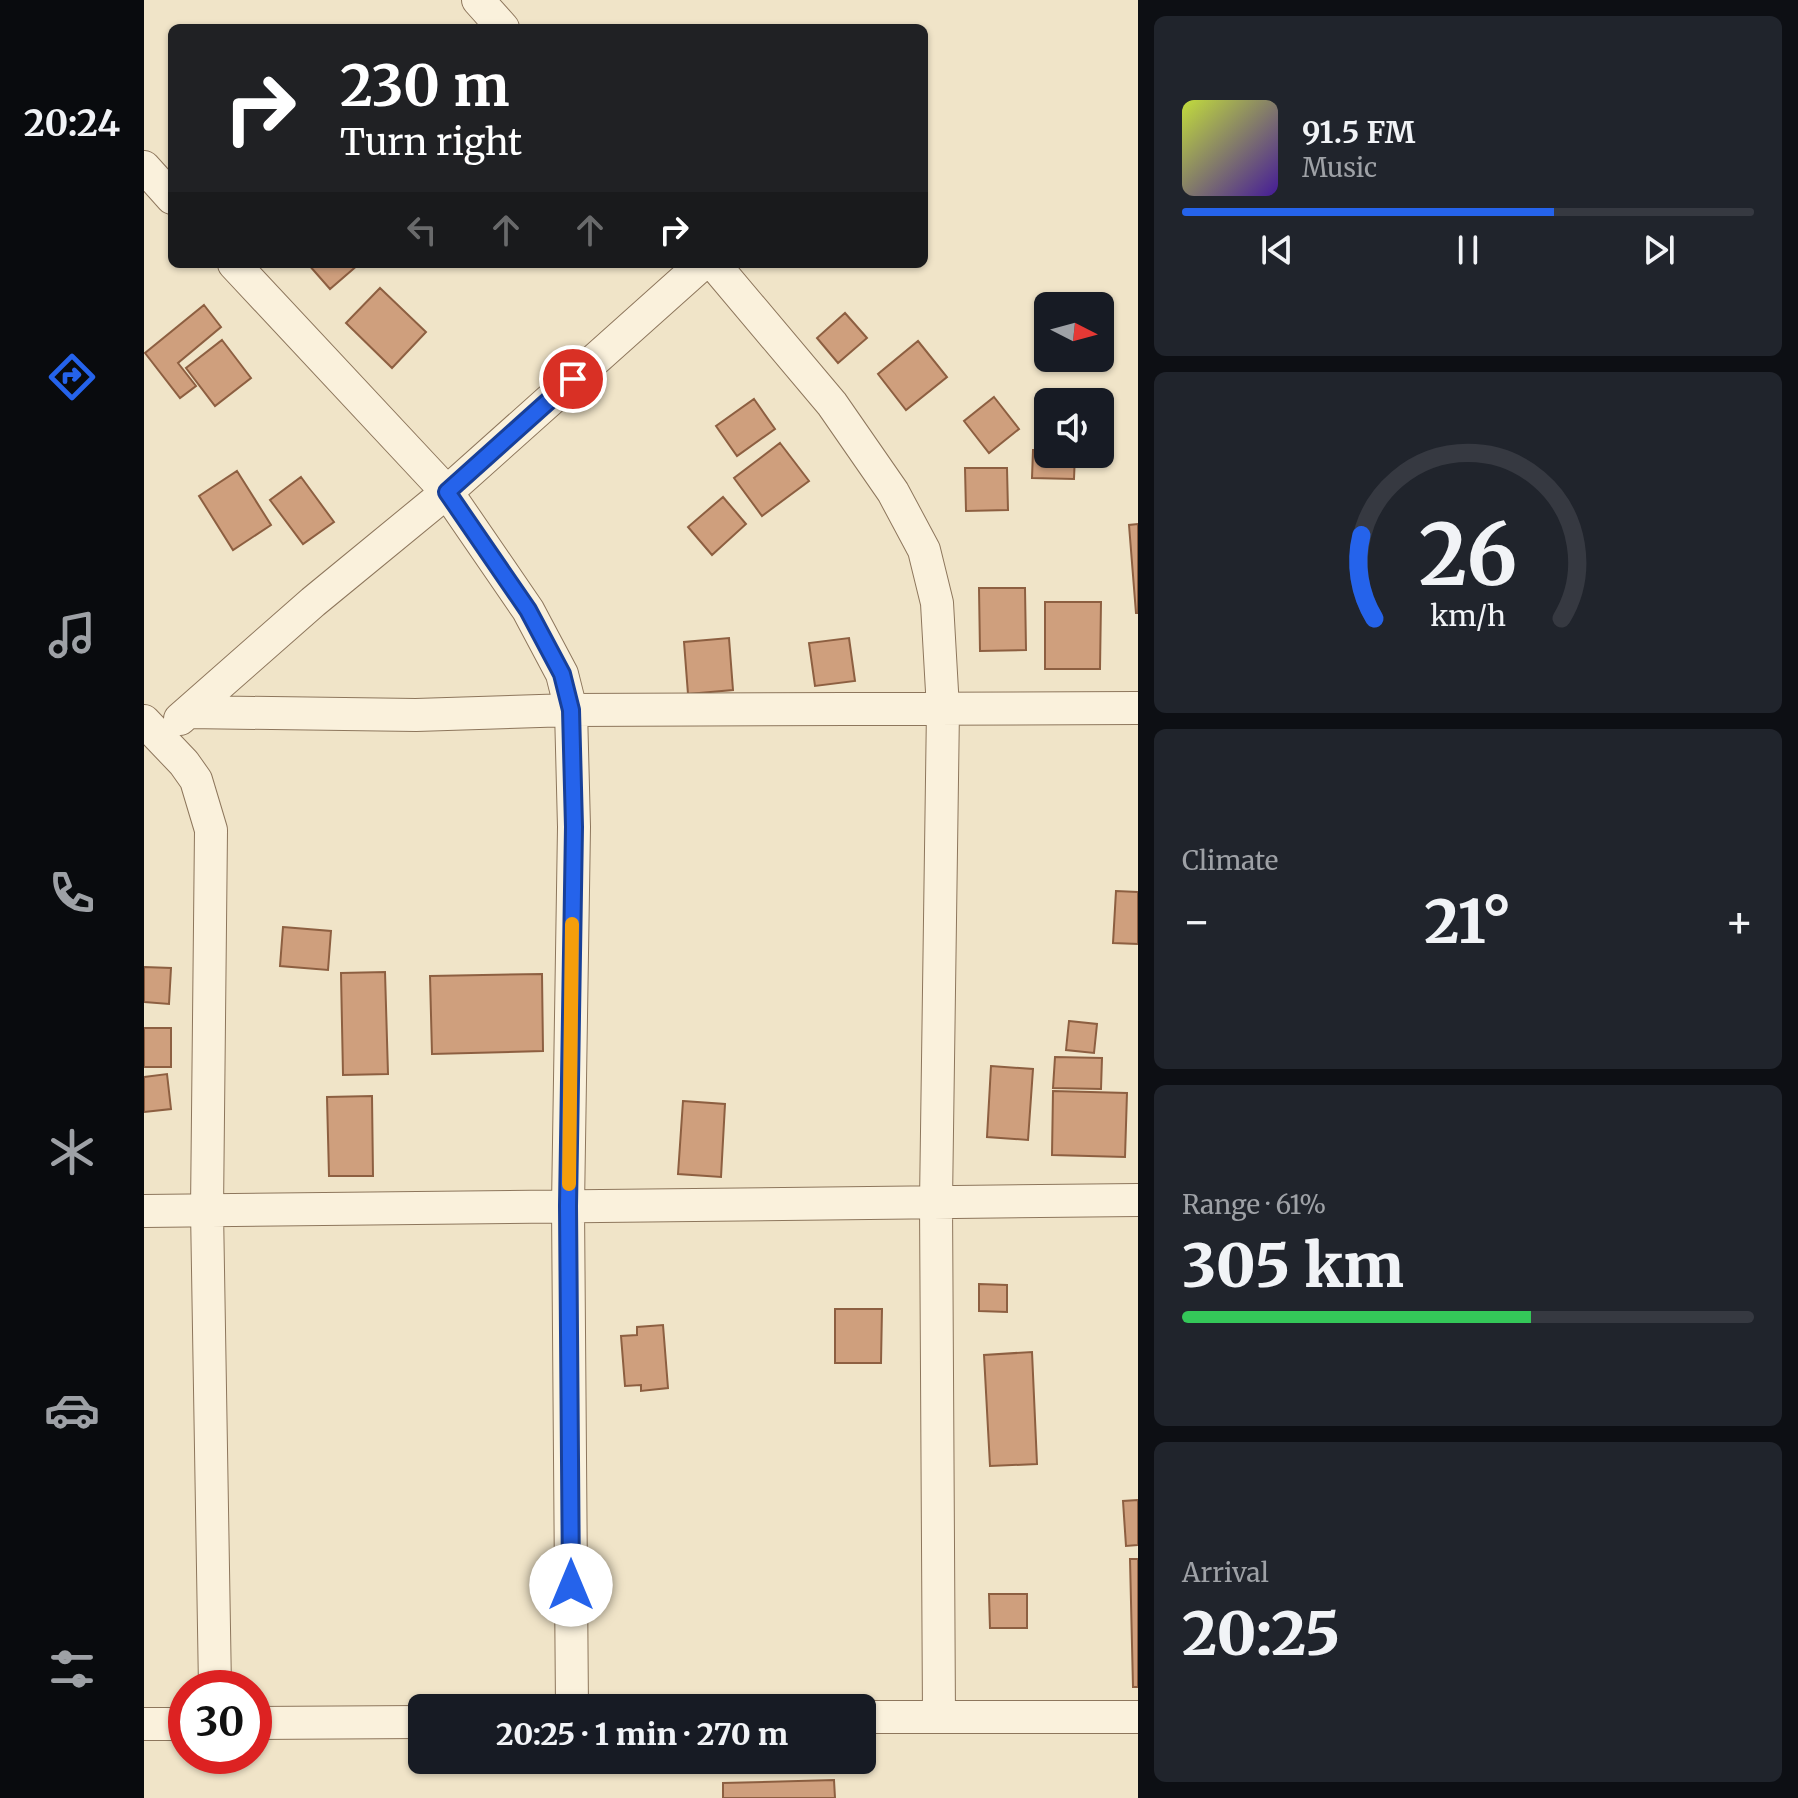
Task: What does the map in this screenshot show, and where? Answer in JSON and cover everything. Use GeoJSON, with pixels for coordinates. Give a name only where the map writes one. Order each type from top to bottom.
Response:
{"type":"FeatureCollection","features":[{"type":"Feature","properties":{"kind":"street"},"geometry":{"type":"LineString","coordinates":[[478,0],[499,24]]}},
{"type":"Feature","properties":{"kind":"street"},"geometry":{"type":"LineString","coordinates":[[144,167],[168,194]]}},
{"type":"Feature","properties":{"kind":"street"},"geometry":{"type":"LineString","coordinates":[[238,268],[447,492],[528,610],[562,674],[571,710],[574,827],[568,1206],[572,1694]]}},
{"type":"Feature","properties":{"kind":"street"},"geometry":{"type":"LineString","coordinates":[[215,1670],[207,1210],[211,830],[196,780],[184,763],[149,736],[188,712],[313,602],[447,492],[698,268]]}},
{"type":"Feature","properties":{"kind":"street"},"geometry":{"type":"LineString","coordinates":[[717,268],[832,404],[893,492],[924,550],[937,603],[943,709],[936,1202],[939,1717]]}},
{"type":"Feature","properties":{"kind":"street"},"geometry":{"type":"LineString","coordinates":[[188,712],[416,715],[571,710],[1138,708]]}},
{"type":"Feature","properties":{"kind":"street"},"geometry":{"type":"LineString","coordinates":[[144,1211],[1138,1200]]}},
{"type":"Feature","properties":{"kind":"street"},"geometry":{"type":"LineString","coordinates":[[876,1717],[1138,1717]]}},
{"type":"Feature","properties":{"kind":"street"},"geometry":{"type":"LineString","coordinates":[[272,1723],[408,1722]]}},
{"type":"Feature","properties":{"kind":"street"},"geometry":{"type":"LineString","coordinates":[[144,1724],[168,1724]]}},
{"type":"Feature","properties":{"kind":"building"},"geometry":{"type":"Polygon","coordinates":[[[312,268],[354,268],[330,289],[312,268]]]}},
{"type":"Feature","properties":{"kind":"building"},"geometry":{"type":"Polygon","coordinates":[[[380,288],[426,332],[392,368],[346,323],[380,288]]]}},
{"type":"Feature","properties":{"kind":"building"},"geometry":{"type":"Polygon","coordinates":[[[204,305],[221,327],[178,363],[196,386],[180,398],[145,353],[204,305]]]}},
{"type":"Feature","properties":{"kind":"building"},"geometry":{"type":"Polygon","coordinates":[[[845,313],[867,338],[838,363],[817,338],[845,313]]]}},
{"type":"Feature","properties":{"kind":"building"},"geometry":{"type":"Polygon","coordinates":[[[222,340],[251,378],[215,406],[186,368],[222,340]]]}},
{"type":"Feature","properties":{"kind":"building"},"geometry":{"type":"Polygon","coordinates":[[[918,341],[947,377],[906,410],[878,374],[918,341]]]}},
{"type":"Feature","properties":{"kind":"building"},"geometry":{"type":"Polygon","coordinates":[[[994,397],[1019,429],[989,453],[964,421],[994,397]]]}},
{"type":"Feature","properties":{"kind":"building"},"geometry":{"type":"Polygon","coordinates":[[[754,399],[775,429],[737,456],[716,426],[754,399]]]}},
{"type":"Feature","properties":{"kind":"building"},"geometry":{"type":"Polygon","coordinates":[[[780,443],[809,481],[762,516],[734,478],[780,443]]]}},
{"type":"Feature","properties":{"kind":"building"},"geometry":{"type":"Polygon","coordinates":[[[1033,450],[1034,468],[1074,468],[1074,479],[1032,478],[1033,450]]]}},
{"type":"Feature","properties":{"kind":"building"},"geometry":{"type":"Polygon","coordinates":[[[965,468],[1007,468],[1008,510],[966,511],[965,468]]]}},
{"type":"Feature","properties":{"kind":"building"},"geometry":{"type":"Polygon","coordinates":[[[237,471],[271,525],[233,550],[199,496],[237,471]]]}},
{"type":"Feature","properties":{"kind":"building"},"geometry":{"type":"Polygon","coordinates":[[[301,477],[334,522],[303,544],[270,500],[301,477]]]}},
{"type":"Feature","properties":{"kind":"building"},"geometry":{"type":"Polygon","coordinates":[[[723,497],[746,524],[712,555],[688,527],[723,497]]]}},
{"type":"Feature","properties":{"kind":"building"},"geometry":{"type":"Polygon","coordinates":[[[1138,524],[1138,613],[1136,613],[1129,525],[1138,524]]]}},
{"type":"Feature","properties":{"kind":"building"},"geometry":{"type":"Polygon","coordinates":[[[979,588],[1025,588],[1026,650],[980,651],[979,588]]]}},
{"type":"Feature","properties":{"kind":"building"},"geometry":{"type":"Polygon","coordinates":[[[1045,602],[1101,602],[1100,669],[1045,669],[1045,602]]]}},
{"type":"Feature","properties":{"kind":"building"},"geometry":{"type":"Polygon","coordinates":[[[729,638],[733,690],[688,694],[684,642],[729,638]]]}},
{"type":"Feature","properties":{"kind":"building"},"geometry":{"type":"Polygon","coordinates":[[[849,638],[855,681],[815,686],[809,643],[849,638]]]}},
{"type":"Feature","properties":{"kind":"building"},"geometry":{"type":"Polygon","coordinates":[[[1116,891],[1138,892],[1138,944],[1113,943],[1116,891]]]}},
{"type":"Feature","properties":{"kind":"building"},"geometry":{"type":"Polygon","coordinates":[[[283,927],[331,931],[328,970],[280,966],[283,927]]]}},
{"type":"Feature","properties":{"kind":"building"},"geometry":{"type":"Polygon","coordinates":[[[144,967],[171,968],[169,1004],[144,1002],[144,967]]]}},
{"type":"Feature","properties":{"kind":"building"},"geometry":{"type":"Polygon","coordinates":[[[385,972],[388,1074],[343,1075],[341,973],[385,972]]]}},
{"type":"Feature","properties":{"kind":"building"},"geometry":{"type":"Polygon","coordinates":[[[542,974],[543,1051],[432,1054],[430,976],[542,974]]]}},
{"type":"Feature","properties":{"kind":"building"},"geometry":{"type":"Polygon","coordinates":[[[1069,1021],[1097,1024],[1094,1053],[1066,1050],[1069,1021]]]}},
{"type":"Feature","properties":{"kind":"building"},"geometry":{"type":"Polygon","coordinates":[[[144,1028],[171,1028],[171,1067],[144,1067],[144,1028]]]}},
{"type":"Feature","properties":{"kind":"building"},"geometry":{"type":"Polygon","coordinates":[[[1055,1057],[1102,1058],[1101,1089],[1053,1088],[1055,1057]]]}},
{"type":"Feature","properties":{"kind":"building"},"geometry":{"type":"Polygon","coordinates":[[[991,1066],[1033,1069],[1028,1140],[987,1137],[991,1066]]]}},
{"type":"Feature","properties":{"kind":"building"},"geometry":{"type":"Polygon","coordinates":[[[167,1074],[171,1109],[144,1112],[144,1077],[167,1074]]]}},
{"type":"Feature","properties":{"kind":"building"},"geometry":{"type":"Polygon","coordinates":[[[1053,1091],[1127,1093],[1125,1157],[1052,1155],[1053,1091]]]}},
{"type":"Feature","properties":{"kind":"building"},"geometry":{"type":"Polygon","coordinates":[[[372,1096],[373,1176],[329,1176],[327,1097],[372,1096]]]}},
{"type":"Feature","properties":{"kind":"building"},"geometry":{"type":"Polygon","coordinates":[[[683,1101],[725,1104],[721,1177],[678,1174],[683,1101]]]}},
{"type":"Feature","properties":{"kind":"building"},"geometry":{"type":"Polygon","coordinates":[[[979,1284],[1007,1285],[1007,1312],[979,1311],[979,1284]]]}},
{"type":"Feature","properties":{"kind":"building"},"geometry":{"type":"Polygon","coordinates":[[[835,1309],[882,1309],[881,1363],[835,1363],[835,1309]]]}},
{"type":"Feature","properties":{"kind":"building"},"geometry":{"type":"Polygon","coordinates":[[[663,1325],[668,1388],[641,1391],[641,1385],[625,1386],[621,1336],[637,1335],[637,1327],[663,1325]]]}},
{"type":"Feature","properties":{"kind":"building"},"geometry":{"type":"Polygon","coordinates":[[[1032,1352],[1037,1464],[990,1466],[984,1355],[1032,1352]]]}},
{"type":"Feature","properties":{"kind":"building"},"geometry":{"type":"Polygon","coordinates":[[[1138,1500],[1138,1545],[1126,1546],[1123,1501],[1138,1500]]]}},
{"type":"Feature","properties":{"kind":"building"},"geometry":{"type":"Polygon","coordinates":[[[1130,1559],[1138,1559],[1138,1687],[1133,1687],[1130,1559]]]}},
{"type":"Feature","properties":{"kind":"building"},"geometry":{"type":"Polygon","coordinates":[[[989,1594],[1027,1594],[1027,1628],[990,1628],[989,1594]]]}},
{"type":"Feature","properties":{"kind":"building"},"geometry":{"type":"Polygon","coordinates":[[[834,1780],[835,1798],[723,1798],[723,1783],[834,1780]]]}},
{"type":"Feature","properties":{"kind":"slow traffic"},"geometry":{"type":"LineString","coordinates":[[569,1184],[572,924]]}},
{"type":"Feature","properties":{"kind":"route"},"geometry":{"type":"LineString","coordinates":[[571,1585],[568,1206],[574,827],[571,710],[562,674],[528,610],[447,492],[573,379]]}}]}
